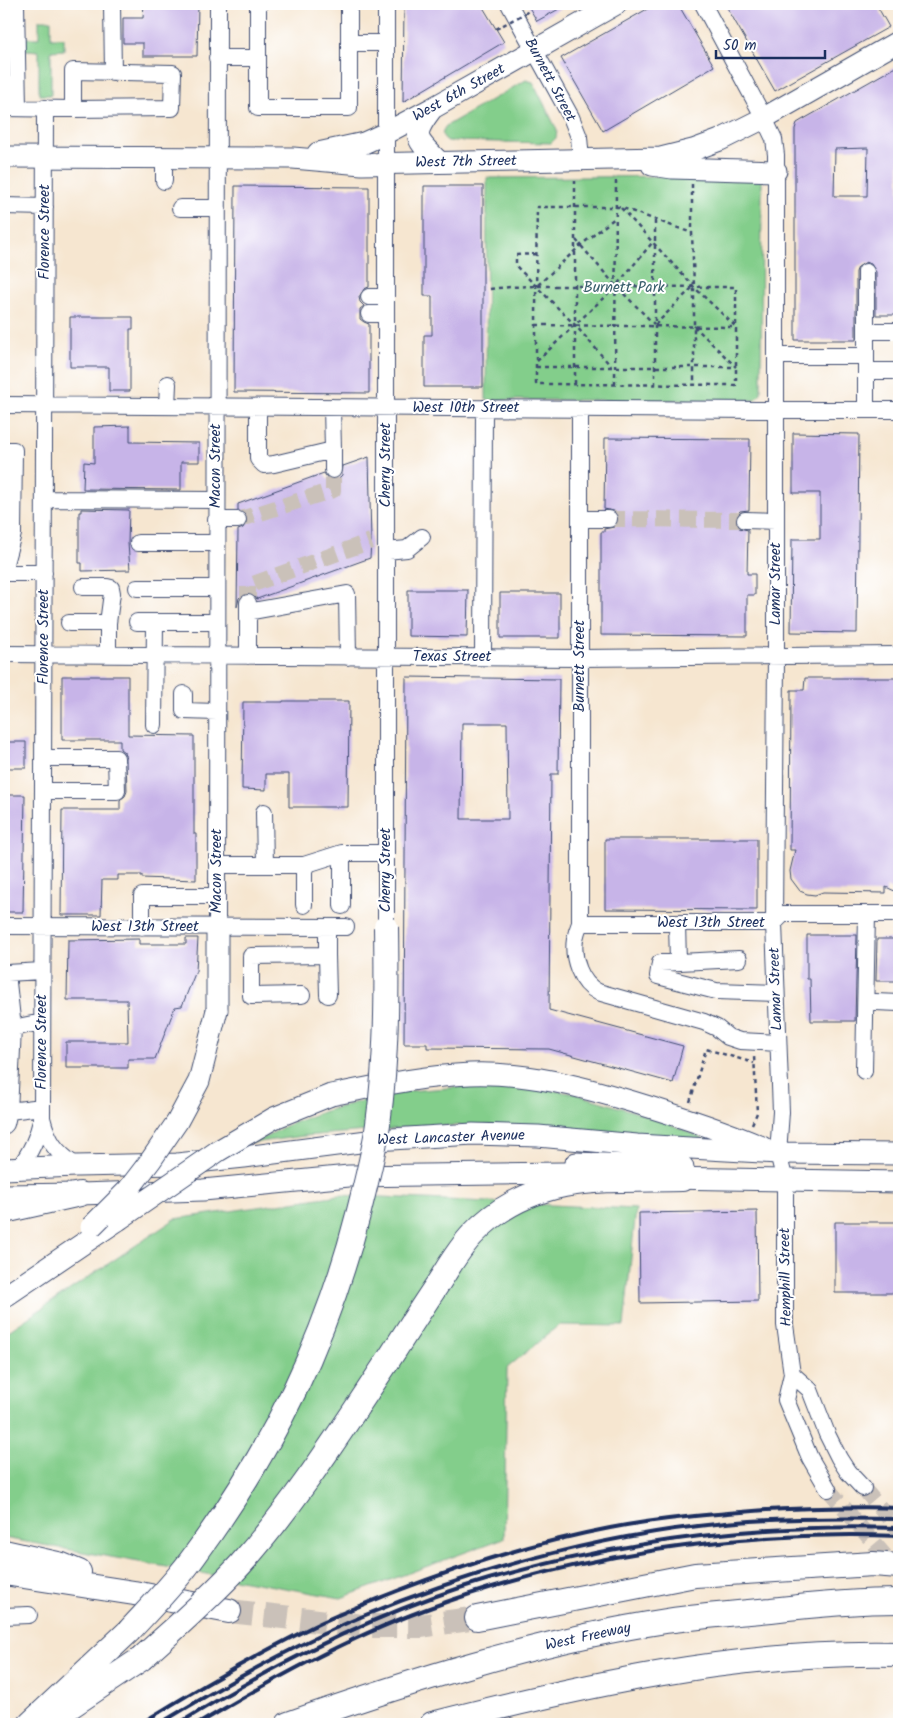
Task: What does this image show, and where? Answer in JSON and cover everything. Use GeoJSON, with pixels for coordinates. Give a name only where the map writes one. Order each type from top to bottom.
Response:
{"type":"FeatureCollection","features":[{"type":"Feature","properties":{"kind":"highway"},"geometry":{"type":"LineString","coordinates":[[30,1724],[130,1631],[194,1556],[258,1460],[294,1393],[322,1329],[343,1270],[354,1232],[378,1125],[387,1014],[386,927]]}},
{"type":"Feature","properties":{"kind":"highway"},"geometry":{"type":"LineString","coordinates":[[43,1724],[141,1659],[206,1600],[247,1557],[316,1468],[460,1251],[485,1223],[503,1209],[542,1190],[591,1182],[682,1179]]}},
{"type":"Feature","properties":{"kind":"highway"},"geometry":{"type":"LineString","coordinates":[[4,1210],[80,1194]]}},
{"type":"Feature","properties":{"kind":"highway"},"geometry":{"type":"LineString","coordinates":[[4,1552],[62,1565],[134,1593]]}},
{"type":"Feature","properties":{"kind":"highway"},"geometry":{"type":"LineString","coordinates":[[477,1618],[694,1575],[872,1564],[899,1566]]}},
{"type":"Feature","properties":{"kind":"highway"},"geometry":{"type":"LineString","coordinates":[[4,1572],[134,1593],[229,1611]]}},
{"type":"Feature","properties":{"kind":"highway","name":"West Freeway"},"geometry":{"type":"LineString","coordinates":[[288,1724],[379,1693],[518,1652],[664,1622],[857,1601],[899,1601]]}},
{"type":"Feature","properties":{"kind":"highway"},"geometry":{"type":"LineString","coordinates":[[432,1724],[514,1703],[663,1672],[778,1658],[899,1654]]}},
{"type":"Feature","properties":{"kind":"main road","name":"West 6th Street"},"geometry":{"type":"LineString","coordinates":[[293,158],[364,143],[386,133],[432,109],[616,4]]}},
{"type":"Feature","properties":{"kind":"main road","name":"West 7th Street"},"geometry":{"type":"LineString","coordinates":[[4,157],[293,158],[362,164],[661,158],[693,150],[720,140],[764,118],[899,41]]}},
{"type":"Feature","properties":{"kind":"main road"},"geometry":{"type":"LineString","coordinates":[[432,109],[421,123],[418,134],[419,141],[439,162]]}},
{"type":"Feature","properties":{"kind":"main road"},"geometry":{"type":"LineString","coordinates":[[625,160],[672,168],[776,171]]}},
{"type":"Feature","properties":{"kind":"main road"},"geometry":{"type":"LineString","coordinates":[[51,1264],[128,1190],[177,1122],[199,1081],[217,1010],[217,927]]}},
{"type":"Feature","properties":{"kind":"main road"},"geometry":{"type":"LineString","coordinates":[[5,1296],[218,1151],[274,1118],[331,1095],[408,1080],[471,1074],[537,1077],[588,1088],[663,1111],[737,1136],[778,1153]]}},
{"type":"Feature","properties":{"kind":"main road","name":"West Lancaster Avenue"},"geometry":{"type":"LineString","coordinates":[[11,1169],[178,1164],[374,1140],[473,1134],[538,1136],[637,1145],[778,1153],[899,1154]]}},
{"type":"Feature","properties":{"kind":"main road"},"geometry":{"type":"LineString","coordinates":[[4,1195],[203,1190],[349,1176],[448,1163],[514,1161],[676,1167],[742,1166],[765,1162],[778,1153]]}},
{"type":"Feature","properties":{"kind":"main road"},"geometry":{"type":"LineString","coordinates":[[349,1176],[563,1173],[682,1179],[899,1182]]}},
{"type":"Feature","properties":{"kind":"street"},"geometry":{"type":"LineString","coordinates":[[16,4],[10,36],[11,108],[73,109],[172,108],[173,73],[74,71],[73,109]]}},
{"type":"Feature","properties":{"kind":"street"},"geometry":{"type":"LineString","coordinates":[[112,4],[113,73]]}},
{"type":"Feature","properties":{"kind":"street","name":"Macon Street"},"geometry":{"type":"LineString","coordinates":[[217,927],[216,407],[218,4]]}},
{"type":"Feature","properties":{"kind":"street"},"geometry":{"type":"LineString","coordinates":[[258,4],[258,108],[349,108],[349,4]]}},
{"type":"Feature","properties":{"kind":"street","name":"Cherry Street"},"geometry":{"type":"LineString","coordinates":[[386,4],[386,408],[381,544],[386,657],[386,927]]}},
{"type":"Feature","properties":{"kind":"street","name":"Burnett Street"},"geometry":{"type":"LineString","coordinates":[[508,4],[571,117],[579,137],[581,160]]}},
{"type":"Feature","properties":{"kind":"street","name":"Lamar Street"},"geometry":{"type":"LineString","coordinates":[[703,4],[774,139],[776,171],[774,923],[781,1112],[778,1153],[785,1181]]}},
{"type":"Feature","properties":{"kind":"street"},"geometry":{"type":"LineString","coordinates":[[349,43],[386,43]]}},
{"type":"Feature","properties":{"kind":"street"},"geometry":{"type":"LineString","coordinates":[[217,58],[258,58]]}},
{"type":"Feature","properties":{"kind":"street","name":"Florence Street"},"geometry":{"type":"LineString","coordinates":[[11,1169],[35,1143],[39,1133],[42,1112],[45,108]]}},
{"type":"Feature","properties":{"kind":"street"},"geometry":{"type":"LineString","coordinates":[[164,158],[164,181]]}},
{"type":"Feature","properties":{"kind":"street"},"geometry":{"type":"LineString","coordinates":[[4,206],[45,206]]}},
{"type":"Feature","properties":{"kind":"street"},"geometry":{"type":"LineString","coordinates":[[180,208],[217,208]]}},
{"type":"Feature","properties":{"kind":"street"},"geometry":{"type":"LineString","coordinates":[[866,272],[866,410]]}},
{"type":"Feature","properties":{"kind":"street"},"geometry":{"type":"LineString","coordinates":[[369,297],[386,297]]}},
{"type":"Feature","properties":{"kind":"street"},"geometry":{"type":"LineString","coordinates":[[369,314],[386,314]]}},
{"type":"Feature","properties":{"kind":"street"},"geometry":{"type":"LineString","coordinates":[[876,331],[899,331]]}},
{"type":"Feature","properties":{"kind":"street"},"geometry":{"type":"LineString","coordinates":[[776,356],[866,364],[899,371]]}},
{"type":"Feature","properties":{"kind":"street"},"geometry":{"type":"LineString","coordinates":[[167,406],[168,384]]}},
{"type":"Feature","properties":{"kind":"street","name":"West 10th Street"},"geometry":{"type":"LineString","coordinates":[[4,405],[899,410]]}},
{"type":"Feature","properties":{"kind":"street"},"geometry":{"type":"LineString","coordinates":[[258,407],[258,459],[264,465],[332,450]]}},
{"type":"Feature","properties":{"kind":"street"},"geometry":{"type":"LineString","coordinates":[[332,407],[332,470]]}},
{"type":"Feature","properties":{"kind":"street"},"geometry":{"type":"LineString","coordinates":[[483,657],[484,408]]}},
{"type":"Feature","properties":{"kind":"street","name":"Burnett Street"},"geometry":{"type":"LineString","coordinates":[[580,409],[580,924],[575,940],[577,963],[585,982],[591,989],[598,992],[704,1022],[718,1028],[728,1037],[740,1041],[778,1043]]}},
{"type":"Feature","properties":{"kind":"street"},"geometry":{"type":"LineString","coordinates":[[4,477],[4,450],[14,450],[13,534],[4,567]]}},
{"type":"Feature","properties":{"kind":"street"},"geometry":{"type":"LineString","coordinates":[[4,496],[5,522],[13,534]]}},
{"type":"Feature","properties":{"kind":"street"},"geometry":{"type":"LineString","coordinates":[[44,499],[216,500]]}},
{"type":"Feature","properties":{"kind":"street"},"geometry":{"type":"LineString","coordinates":[[580,519],[609,519]]}},
{"type":"Feature","properties":{"kind":"street"},"geometry":{"type":"LineString","coordinates":[[216,520],[238,520]]}},
{"type":"Feature","properties":{"kind":"street"},"geometry":{"type":"LineString","coordinates":[[745,520],[776,520]]}},
{"type":"Feature","properties":{"kind":"street"},"geometry":{"type":"LineString","coordinates":[[381,544],[406,549],[422,537]]}},
{"type":"Feature","properties":{"kind":"street"},"geometry":{"type":"LineString","coordinates":[[138,543],[216,543]]}},
{"type":"Feature","properties":{"kind":"street"},"geometry":{"type":"LineString","coordinates":[[4,573],[44,573]]}},
{"type":"Feature","properties":{"kind":"street"},"geometry":{"type":"LineString","coordinates":[[83,587],[111,588],[108,655]]}},
{"type":"Feature","properties":{"kind":"street"},"geometry":{"type":"LineString","coordinates":[[137,588],[216,588]]}},
{"type":"Feature","properties":{"kind":"street"},"geometry":{"type":"LineString","coordinates":[[248,656],[248,608],[347,594],[348,656]]}},
{"type":"Feature","properties":{"kind":"street"},"geometry":{"type":"LineString","coordinates":[[137,622],[216,622]]}},
{"type":"Feature","properties":{"kind":"street"},"geometry":{"type":"LineString","coordinates":[[154,725],[155,622]]}},
{"type":"Feature","properties":{"kind":"street"},"geometry":{"type":"LineString","coordinates":[[69,623],[108,623]]}},
{"type":"Feature","properties":{"kind":"street","name":"Texas Street"},"geometry":{"type":"LineString","coordinates":[[4,654],[580,658],[899,655]]}},
{"type":"Feature","properties":{"kind":"street"},"geometry":{"type":"LineString","coordinates":[[184,694],[184,712],[217,712]]}},
{"type":"Feature","properties":{"kind":"street"},"geometry":{"type":"LineString","coordinates":[[43,758],[116,758],[117,791],[43,791]]}},
{"type":"Feature","properties":{"kind":"street"},"geometry":{"type":"LineString","coordinates":[[264,812],[265,866]]}},
{"type":"Feature","properties":{"kind":"street"},"geometry":{"type":"LineString","coordinates":[[342,853],[342,906]]}},
{"type":"Feature","properties":{"kind":"street"},"geometry":{"type":"LineString","coordinates":[[217,866],[304,865],[342,853],[386,853]]}},
{"type":"Feature","properties":{"kind":"street"},"geometry":{"type":"LineString","coordinates":[[304,865],[304,905]]}},
{"type":"Feature","properties":{"kind":"street"},"geometry":{"type":"LineString","coordinates":[[142,927],[142,896],[217,896]]}},
{"type":"Feature","properties":{"kind":"street","name":"West 13th Street"},"geometry":{"type":"LineString","coordinates":[[580,924],[774,923],[783,914],[899,914]]}},
{"type":"Feature","properties":{"kind":"street"},"geometry":{"type":"LineString","coordinates":[[864,1072],[867,914]]}},
{"type":"Feature","properties":{"kind":"street"},"geometry":{"type":"LineString","coordinates":[[677,923],[678,962]]}},
{"type":"Feature","properties":{"kind":"street","name":"West 13th Street"},"geometry":{"type":"LineString","coordinates":[[4,926],[346,927]]}},
{"type":"Feature","properties":{"kind":"street"},"geometry":{"type":"LineString","coordinates":[[327,927],[328,995]]}},
{"type":"Feature","properties":{"kind":"street"},"geometry":{"type":"LineString","coordinates":[[302,995],[252,996],[251,956],[328,955]]}},
{"type":"Feature","properties":{"kind":"street"},"geometry":{"type":"LineString","coordinates":[[739,959],[660,963],[658,976],[716,991],[776,993]]}},
{"type":"Feature","properties":{"kind":"street"},"geometry":{"type":"LineString","coordinates":[[42,972],[5,973],[8,1028],[7,1118],[42,1112]]}},
{"type":"Feature","properties":{"kind":"street"},"geometry":{"type":"LineString","coordinates":[[875,1002],[899,1003]]}},
{"type":"Feature","properties":{"kind":"street"},"geometry":{"type":"LineString","coordinates":[[8,1028],[42,1022]]}},
{"type":"Feature","properties":{"kind":"street","name":"Florence Street"},"geometry":{"type":"LineString","coordinates":[[42,1112],[46,1133],[53,1146],[62,1157],[76,1166]]}},
{"type":"Feature","properties":{"kind":"street","name":"Hemphill Street"},"geometry":{"type":"LineString","coordinates":[[785,1181],[785,1325],[792,1374],[786,1400],[810,1458],[828,1489]]}},
{"type":"Feature","properties":{"kind":"street"},"geometry":{"type":"LineString","coordinates":[[792,1374],[810,1390],[827,1434],[848,1472],[863,1488]]}},
{"type":"Feature","properties":{"kind":"street"},"geometry":{"type":"LineString","coordinates":[[4,1616],[28,1616]]}},
{"type":"Feature","properties":{"kind":"path"},"geometry":{"type":"LineString","coordinates":[[496,29],[531,10]]}},
{"type":"Feature","properties":{"kind":"path"},"geometry":{"type":"LineString","coordinates":[[575,181],[575,384]]}},
{"type":"Feature","properties":{"kind":"path"},"geometry":{"type":"LineString","coordinates":[[615,384],[616,217],[618,207],[616,181]]}},
{"type":"Feature","properties":{"kind":"path"},"geometry":{"type":"LineString","coordinates":[[692,181],[694,385]]}},
{"type":"Feature","properties":{"kind":"path"},"geometry":{"type":"LineString","coordinates":[[490,289],[513,286],[536,286],[575,286],[616,286],[736,287],[736,385],[536,384],[536,286],[536,254],[537,206],[618,207],[692,233]]}},
{"type":"Feature","properties":{"kind":"path"},"geometry":{"type":"LineString","coordinates":[[618,207],[694,287],[736,327]]}},
{"type":"Feature","properties":{"kind":"path"},"geometry":{"type":"LineString","coordinates":[[536,286],[581,245],[616,217]]}},
{"type":"Feature","properties":{"kind":"path"},"geometry":{"type":"LineString","coordinates":[[655,220],[655,384]]}},
{"type":"Feature","properties":{"kind":"path"},"geometry":{"type":"LineString","coordinates":[[575,240],[616,286],[655,325]]}},
{"type":"Feature","properties":{"kind":"path"},"geometry":{"type":"LineString","coordinates":[[536,362],[616,286],[654,244]]}},
{"type":"Feature","properties":{"kind":"path"},"geometry":{"type":"LineString","coordinates":[[536,254],[516,255],[516,266],[614,367]]}},
{"type":"Feature","properties":{"kind":"path"},"geometry":{"type":"LineString","coordinates":[[655,325],[694,287]]}},
{"type":"Feature","properties":{"kind":"path"},"geometry":{"type":"LineString","coordinates":[[536,325],[736,327]]}},
{"type":"Feature","properties":{"kind":"path"},"geometry":{"type":"LineString","coordinates":[[694,326],[736,368]]}},
{"type":"Feature","properties":{"kind":"path"},"geometry":{"type":"LineString","coordinates":[[536,367],[736,368]]}},
{"type":"Feature","properties":{"kind":"path"},"geometry":{"type":"LineString","coordinates":[[751,1125],[757,1113],[753,1042]]}},
{"type":"Feature","properties":{"kind":"path"},"geometry":{"type":"LineString","coordinates":[[688,1106],[706,1049],[754,1063]]}},
{"type":"Feature","properties":{"kind":"green space"},"geometry":{"type":"Polygon","coordinates":[[[39,20],[51,20],[51,38],[64,38],[64,50],[51,51],[51,95],[39,95],[39,51],[26,50],[26,38],[39,38],[39,20]]]}},
{"type":"Feature","properties":{"kind":"green space"},"geometry":{"type":"Polygon","coordinates":[[[526,80],[533,82],[557,130],[556,138],[551,143],[448,141],[444,138],[443,130],[446,126],[526,80]]]}},
{"type":"Feature","properties":{"kind":"green space","name":"Burnett Park"},"geometry":{"type":"Polygon","coordinates":[[[679,176],[762,178],[761,393],[754,400],[486,400],[487,178],[679,176]]]}},
{"type":"Feature","properties":{"kind":"green space"},"geometry":{"type":"Polygon","coordinates":[[[488,1085],[538,1088],[576,1094],[661,1120],[711,1142],[496,1125],[429,1126],[304,1136],[252,1143],[285,1126],[325,1111],[394,1092],[488,1085]]]}},
{"type":"Feature","properties":{"kind":"green space"},"geometry":{"type":"Polygon","coordinates":[[[340,1195],[636,1209],[624,1326],[559,1325],[507,1368],[504,1538],[341,1598],[4,1538],[4,1334],[175,1219],[340,1195]]]}},
{"type":"Feature","properties":{"kind":"building"},"geometry":{"type":"Polygon","coordinates":[[[144,4],[198,4],[197,56],[143,56],[143,43],[123,43],[123,18],[143,18],[144,4]]]}},
{"type":"Feature","properties":{"kind":"building"},"geometry":{"type":"Polygon","coordinates":[[[404,4],[481,4],[504,42],[403,102],[404,4]]]}},
{"type":"Feature","properties":{"kind":"building"},"geometry":{"type":"Polygon","coordinates":[[[527,4],[568,4],[537,21],[527,4]]]}},
{"type":"Feature","properties":{"kind":"building"},"geometry":{"type":"Polygon","coordinates":[[[656,4],[678,4],[714,66],[603,131],[561,58],[656,4]]]}},
{"type":"Feature","properties":{"kind":"building"},"geometry":{"type":"Polygon","coordinates":[[[725,4],[876,4],[889,27],[775,91],[725,4]]]}},
{"type":"Feature","properties":{"kind":"building"},"geometry":{"type":"Polygon","coordinates":[[[899,65],[899,315],[876,315],[876,272],[871,264],[866,262],[858,267],[856,272],[856,340],[795,340],[795,129],[797,123],[899,65]],[[868,148],[835,149],[834,196],[867,196],[868,148]]]}},
{"type":"Feature","properties":{"kind":"building"},"geometry":{"type":"Polygon","coordinates":[[[235,186],[369,187],[369,287],[364,289],[359,297],[360,302],[364,306],[360,309],[360,319],[369,324],[369,393],[234,392],[235,186]]]}},
{"type":"Feature","properties":{"kind":"building"},"geometry":{"type":"Polygon","coordinates":[[[424,186],[483,186],[483,387],[424,387],[424,335],[432,335],[432,296],[424,296],[424,186]]]}},
{"type":"Feature","properties":{"kind":"building"},"geometry":{"type":"Polygon","coordinates":[[[70,317],[133,317],[133,329],[130,329],[130,391],[109,391],[109,367],[70,367],[70,317]]]}},
{"type":"Feature","properties":{"kind":"building"},"geometry":{"type":"Polygon","coordinates":[[[130,426],[130,442],[199,443],[199,462],[181,462],[181,490],[83,489],[84,462],[94,463],[94,427],[130,426]]]}},
{"type":"Feature","properties":{"kind":"building"},"geometry":{"type":"Polygon","coordinates":[[[793,433],[859,434],[857,633],[791,632],[792,539],[820,539],[820,493],[793,493],[793,433]]]}},
{"type":"Feature","properties":{"kind":"building"},"geometry":{"type":"Polygon","coordinates":[[[605,438],[750,439],[749,510],[740,511],[736,515],[735,520],[739,528],[748,530],[747,574],[755,574],[755,595],[747,595],[747,636],[601,635],[601,532],[604,532],[604,529],[614,527],[619,519],[618,514],[614,511],[604,509],[605,438]]]}},
{"type":"Feature","properties":{"kind":"building"},"geometry":{"type":"Polygon","coordinates":[[[369,457],[370,558],[257,599],[253,594],[243,594],[239,598],[237,607],[238,530],[243,528],[248,520],[246,515],[238,510],[238,504],[324,473],[328,479],[338,479],[342,475],[343,466],[369,457]]]}},
{"type":"Feature","properties":{"kind":"building"},"geometry":{"type":"Polygon","coordinates":[[[81,509],[129,510],[128,543],[130,570],[82,571],[82,563],[79,563],[79,512],[81,512],[81,509]]]}},
{"type":"Feature","properties":{"kind":"building"},"geometry":{"type":"Polygon","coordinates":[[[408,590],[468,590],[467,637],[408,636],[408,590]]]}},
{"type":"Feature","properties":{"kind":"building"},"geometry":{"type":"Polygon","coordinates":[[[500,593],[560,593],[560,638],[500,638],[500,593]]]}},
{"type":"Feature","properties":{"kind":"building"},"geometry":{"type":"Polygon","coordinates":[[[62,676],[128,676],[128,735],[194,736],[196,880],[142,878],[142,875],[118,875],[118,880],[102,880],[101,915],[61,915],[62,810],[120,810],[120,800],[127,791],[126,758],[124,752],[120,749],[120,740],[62,740],[62,676]]]}},
{"type":"Feature","properties":{"kind":"building"},"geometry":{"type":"Polygon","coordinates":[[[406,677],[559,679],[558,774],[551,774],[549,1010],[683,1046],[673,1083],[549,1049],[427,1048],[427,1044],[404,1044],[406,677]],[[462,723],[461,819],[508,819],[507,723],[462,723]]]}},
{"type":"Feature","properties":{"kind":"building"},"geometry":{"type":"Polygon","coordinates":[[[805,678],[899,678],[899,893],[886,887],[886,893],[823,892],[815,895],[807,894],[800,891],[791,879],[790,871],[795,850],[790,850],[791,690],[804,690],[805,678]]]}},
{"type":"Feature","properties":{"kind":"building"},"geometry":{"type":"Polygon","coordinates":[[[349,701],[348,807],[289,807],[289,774],[266,774],[266,790],[242,789],[243,702],[349,701]]]}},
{"type":"Feature","properties":{"kind":"building"},"geometry":{"type":"Polygon","coordinates":[[[4,742],[26,742],[26,768],[4,768],[4,742]]]}},
{"type":"Feature","properties":{"kind":"building"},"geometry":{"type":"Polygon","coordinates":[[[4,795],[25,795],[23,912],[4,912],[4,795]]]}},
{"type":"Feature","properties":{"kind":"building"},"geometry":{"type":"Polygon","coordinates":[[[605,839],[757,839],[757,910],[605,909],[605,839]]]}},
{"type":"Feature","properties":{"kind":"building"},"geometry":{"type":"Polygon","coordinates":[[[807,935],[857,935],[855,1021],[811,1021],[810,979],[807,979],[807,935]]]}},
{"type":"Feature","properties":{"kind":"building"},"geometry":{"type":"Polygon","coordinates":[[[186,938],[198,938],[196,971],[182,1006],[175,1007],[155,1059],[128,1059],[128,1068],[66,1068],[66,1042],[128,1042],[127,1000],[67,1000],[68,940],[139,939],[139,944],[186,944],[186,938]]]}},
{"type":"Feature","properties":{"kind":"building"},"geometry":{"type":"Polygon","coordinates":[[[877,939],[899,939],[899,981],[876,981],[877,939]]]}},
{"type":"Feature","properties":{"kind":"building"},"geometry":{"type":"Polygon","coordinates":[[[757,1211],[758,1301],[640,1303],[639,1213],[757,1211]]]}},
{"type":"Feature","properties":{"kind":"building"},"geometry":{"type":"Polygon","coordinates":[[[835,1222],[899,1222],[899,1293],[835,1293],[835,1222]]]}},
{"type":"Feature","properties":{"kind":"tunnel"},"geometry":{"type":"LineString","coordinates":[[238,520],[333,490],[333,470]]}},
{"type":"Feature","properties":{"kind":"tunnel"},"geometry":{"type":"LineString","coordinates":[[4,477],[4,496]]}},
{"type":"Feature","properties":{"kind":"tunnel"},"geometry":{"type":"LineString","coordinates":[[609,519],[745,520]]}},
{"type":"Feature","properties":{"kind":"tunnel"},"geometry":{"type":"LineString","coordinates":[[248,603],[248,586],[371,541]]}},
{"type":"Feature","properties":{"kind":"tunnel"},"geometry":{"type":"LineString","coordinates":[[863,1488],[899,1530]]}},
{"type":"Feature","properties":{"kind":"tunnel"},"geometry":{"type":"LineString","coordinates":[[828,1489],[896,1569]]}},
{"type":"Feature","properties":{"kind":"tunnel"},"geometry":{"type":"LineString","coordinates":[[229,1611],[363,1626],[420,1626],[477,1618]]}},
{"type":"Feature","properties":{"kind":"railway"},"geometry":{"type":"LineString","coordinates":[[140,1724],[244,1663],[330,1618],[423,1581],[529,1547],[610,1528],[688,1517],[766,1510],[849,1507],[899,1508]]}},
{"type":"Feature","properties":{"kind":"railway"},"geometry":{"type":"LineString","coordinates":[[159,1724],[259,1666],[310,1640],[409,1598],[504,1566],[602,1542],[701,1526],[787,1519],[899,1519]]}},
{"type":"Feature","properties":{"kind":"railway"},"geometry":{"type":"LineString","coordinates":[[178,1724],[290,1660],[368,1623],[408,1606],[449,1592],[540,1565],[641,1544],[692,1537],[794,1528],[899,1528]]}},
{"type":"Feature","properties":{"kind":"railway"},"geometry":{"type":"LineString","coordinates":[[198,1724],[280,1677],[365,1634],[395,1621],[481,1590],[539,1574],[598,1560],[718,1542],[839,1535],[899,1536]]}}]}
